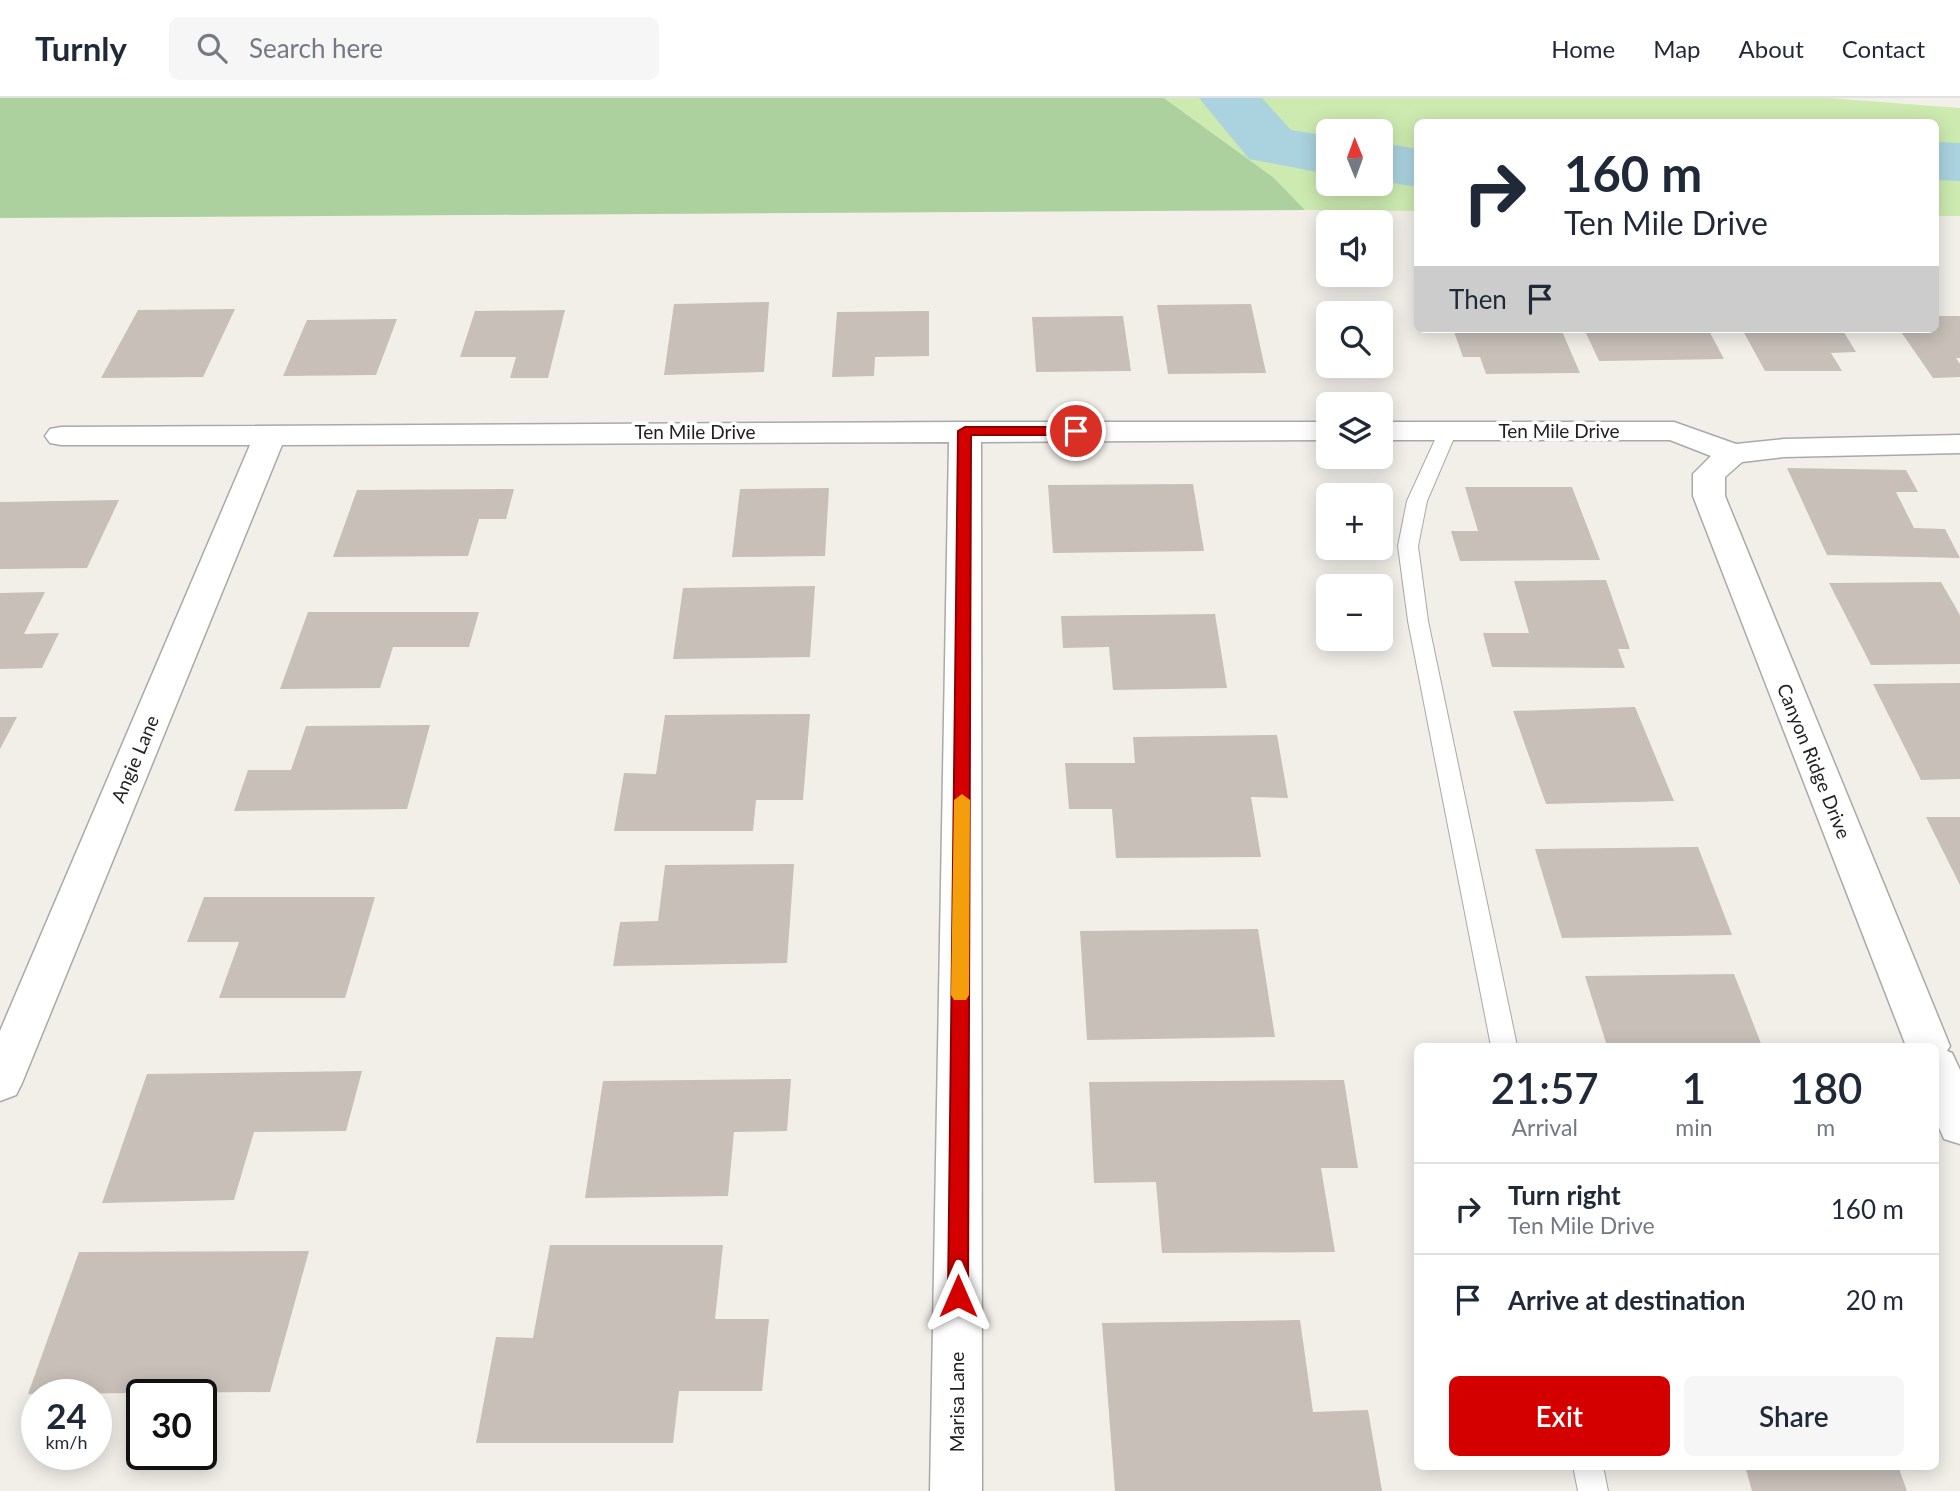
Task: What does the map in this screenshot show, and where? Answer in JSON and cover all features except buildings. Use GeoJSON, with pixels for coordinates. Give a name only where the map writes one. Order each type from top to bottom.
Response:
{"type":"FeatureCollection","features":[{"type":"Feature","properties":{"kind":"street","name":"Marisa Lane"},"geometry":{"type":"LineString","coordinates":[[956,1491],[965,431]]}},
{"type":"Feature","properties":{"kind":"street","name":"Ten Mile Drive"},"geometry":{"type":"LineString","coordinates":[[61,436],[1316,431]]}},
{"type":"Feature","properties":{"kind":"street","name":"Ten Mile Drive"},"geometry":{"type":"LineString","coordinates":[[1393,431],[1674,431],[1721,464],[1784,448],[1960,444]]}},
{"type":"Feature","properties":{"kind":"street","name":"Angie Lane"},"geometry":{"type":"LineString","coordinates":[[0,1083],[271,435]]}},
{"type":"Feature","properties":{"kind":"street","name":"Canyon Ridge Drive"},"geometry":{"type":"LineString","coordinates":[[1721,464],[1709,496],[1927,1043]]}},
{"type":"Feature","properties":{"kind":"street"},"geometry":{"type":"LineString","coordinates":[[1939,1073],[1960,1126]]}},
{"type":"Feature","properties":{"kind":"lane"},"geometry":{"type":"LineString","coordinates":[[1448,431],[1417,501],[1408,546],[1418,621],[1503,1043]]}},
{"type":"Feature","properties":{"kind":"lane"},"geometry":{"type":"LineString","coordinates":[[1589,1470],[1592,1491]]}},
{"type":"Feature","properties":{"kind":"green space"},"geometry":{"type":"Polygon","coordinates":[[[0,98],[1164,98],[1274,178],[1305,210],[0,218],[0,98]]]}},
{"type":"Feature","properties":{"kind":"green space"},"geometry":{"type":"Polygon","coordinates":[[[1164,98],[1828,98],[1960,108],[1960,216],[1939,216],[1939,119],[1414,119],[1414,211],[1305,210],[1274,178],[1164,98]]]}},
{"type":"Feature","properties":{"kind":"waterway"},"geometry":{"type":"LineString","coordinates":[[1229,98],[1271,146],[1316,153]]}},
{"type":"Feature","properties":{"kind":"waterway"},"geometry":{"type":"LineString","coordinates":[[1939,161],[1960,162]]}},
{"type":"Feature","properties":{"kind":"waterway"},"geometry":{"type":"LineString","coordinates":[[1393,164],[1414,167]]}},
{"type":"Feature","properties":{"kind":"slow traffic"},"geometry":{"type":"LineString","coordinates":[[960,995],[962,800]]}},
{"type":"Feature","properties":{"kind":"route"},"geometry":{"type":"LineString","coordinates":[[958,1296],[965,431],[1076,431]]}}]}
